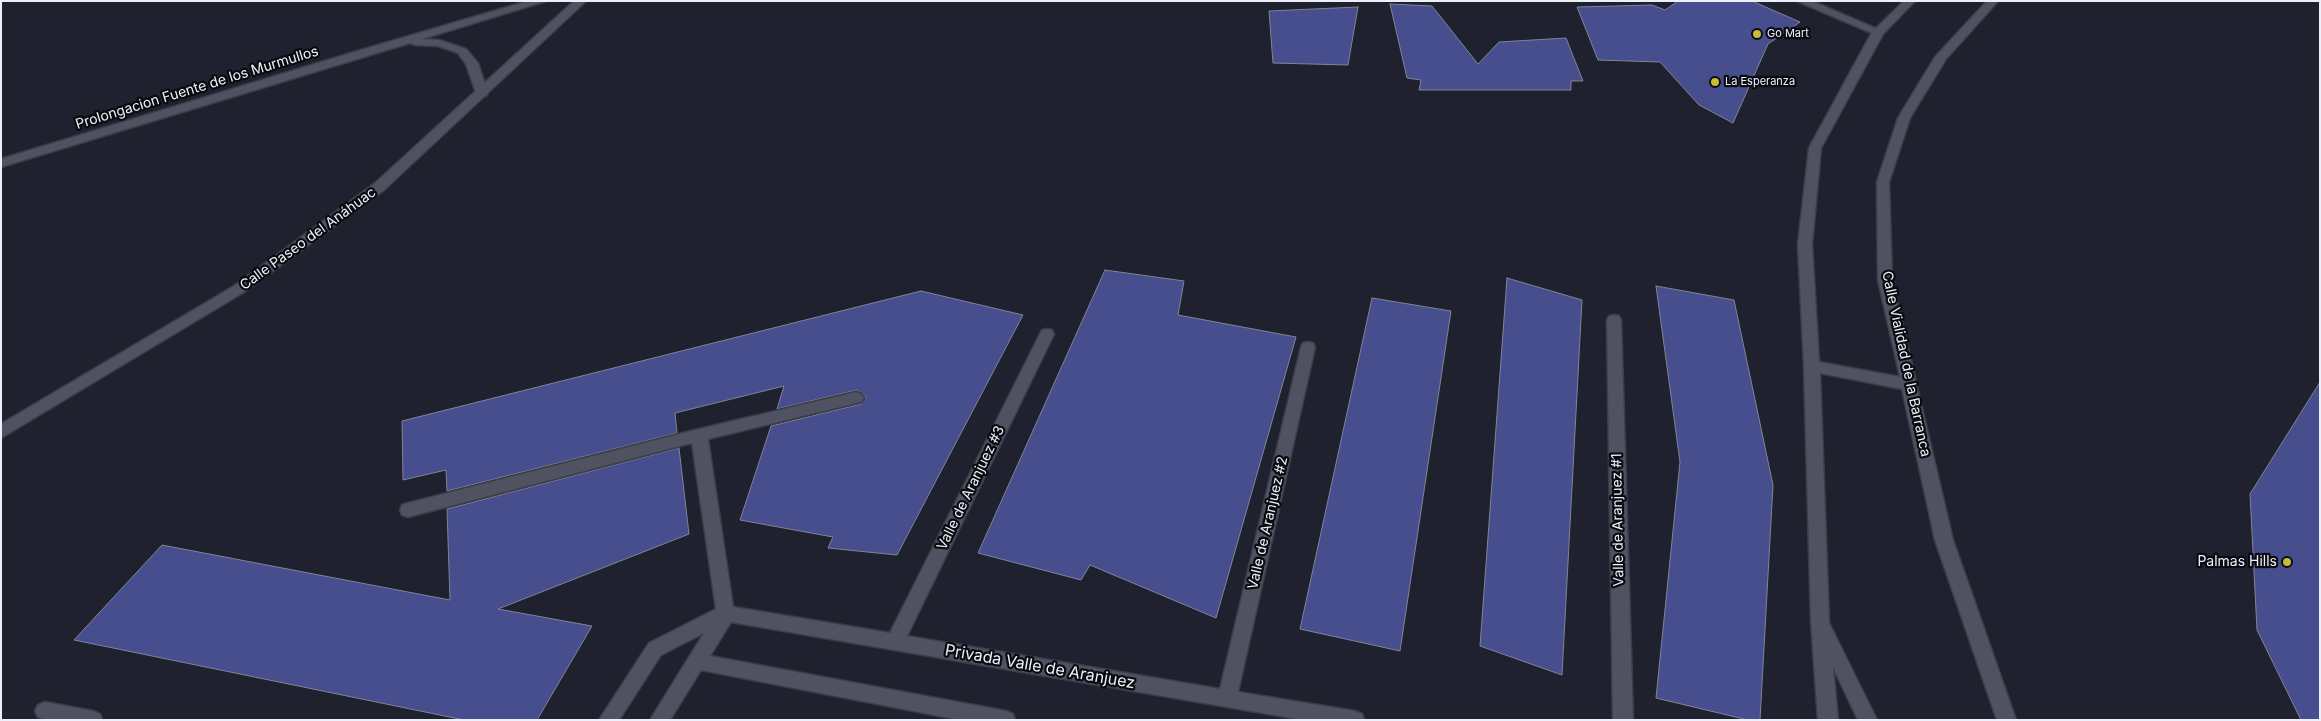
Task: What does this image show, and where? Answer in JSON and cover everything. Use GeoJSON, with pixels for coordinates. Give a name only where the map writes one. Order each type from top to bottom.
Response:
{"type":"FeatureCollection","features":[{"type":"Feature","properties":{"kind":"street","name":"Prolongacion Fuente de los Murmullos"},"geometry":{"type":"LineString","coordinates":[[1,163],[541,1]]}},
{"type":"Feature","properties":{"kind":"street","name":"Calle Paseo del Anáhuac"},"geometry":{"type":"LineString","coordinates":[[1,432],[239,289],[379,187],[581,1]]}},
{"type":"Feature","properties":{"kind":"street"},"geometry":{"type":"LineString","coordinates":[[1802,1],[1878,32]]}},
{"type":"Feature","properties":{"kind":"street"},"geometry":{"type":"LineString","coordinates":[[1828,720],[1820,621],[1812,366],[1805,244],[1815,148],[1878,32],[1910,1]]}},
{"type":"Feature","properties":{"kind":"street","name":"Calle Vialidad de la Barranca"},"geometry":{"type":"LineString","coordinates":[[1993,1],[1941,57],[1904,118],[1883,182],[1885,280],[1944,540],[2007,720]]}},
{"type":"Feature","properties":{"kind":"street","name":"Prolongacion Fuente de los Murmullos"},"geometry":{"type":"LineString","coordinates":[[401,42],[439,43],[462,51],[472,63],[482,93]]}},
{"type":"Feature","properties":{"kind":"street","name":"Valle de Aranjuez #1"},"geometry":{"type":"LineString","coordinates":[[1614,320],[1623,720]]}},
{"type":"Feature","properties":{"kind":"street","name":"Valle de Aranjuez #3"},"geometry":{"type":"LineString","coordinates":[[895,642],[1047,334]]}},
{"type":"Feature","properties":{"kind":"street","name":"Valle de Aranjuez #2"},"geometry":{"type":"LineString","coordinates":[[1227,698],[1308,347]]}},
{"type":"Feature","properties":{"kind":"street"},"geometry":{"type":"LineString","coordinates":[[1812,366],[1910,386]]}},
{"type":"Feature","properties":{"kind":"street"},"geometry":{"type":"LineString","coordinates":[[408,510],[700,434],[856,398]]}},
{"type":"Feature","properties":{"kind":"street"},"geometry":{"type":"LineString","coordinates":[[659,720],[726,613],[700,434]]}},
{"type":"Feature","properties":{"kind":"street"},"geometry":{"type":"LineString","coordinates":[[608,720],[655,649],[726,613]]}},
{"type":"Feature","properties":{"kind":"street","name":"Privada Valle de Aranjuez"},"geometry":{"type":"LineString","coordinates":[[726,613],[1355,720]]}},
{"type":"Feature","properties":{"kind":"street"},"geometry":{"type":"LineString","coordinates":[[1820,621],[1868,720]]}},
{"type":"Feature","properties":{"kind":"street"},"geometry":{"type":"LineString","coordinates":[[696,661],[1006,720]]}},
{"type":"Feature","properties":{"kind":"street"},"geometry":{"type":"LineString","coordinates":[[45,711],[93,720]]}},
{"type":"Feature","properties":{"kind":"building"},"geometry":{"type":"Polygon","coordinates":[[[1678,1],[1752,1],[1800,22],[1768,44],[1733,123],[1699,105],[1660,62],[1598,60],[1577,7],[1652,5],[1665,10],[1678,1]]]}},
{"type":"Feature","properties":{"kind":"building"},"geometry":{"type":"Polygon","coordinates":[[[1390,4],[1432,6],[1478,64],[1499,42],[1566,38],[1583,81],[1571,81],[1571,90],[1419,90],[1421,80],[1407,78],[1390,4]]]}},
{"type":"Feature","properties":{"kind":"building"},"geometry":{"type":"Polygon","coordinates":[[[1358,7],[1348,65],[1273,63],[1269,11],[1358,7]]]}},
{"type":"Feature","properties":{"kind":"building"},"geometry":{"type":"Polygon","coordinates":[[[1105,270],[1184,281],[1178,315],[1296,337],[1216,618],[1090,565],[1081,580],[978,553],[1105,270]]]}},
{"type":"Feature","properties":{"kind":"building"},"geometry":{"type":"Polygon","coordinates":[[[1507,278],[1582,300],[1562,675],[1480,646],[1507,278]]]}},
{"type":"Feature","properties":{"kind":"building"},"geometry":{"type":"Polygon","coordinates":[[[1656,286],[1734,300],[1773,485],[1760,720],[1748,720],[1656,698],[1680,462],[1656,286]]]}},
{"type":"Feature","properties":{"kind":"building"},"geometry":{"type":"Polygon","coordinates":[[[921,291],[1023,315],[897,555],[828,548],[833,537],[740,520],[771,426],[861,404],[866,397],[857,390],[777,409],[784,386],[675,413],[677,433],[447,491],[446,470],[403,480],[402,421],[921,291]]]}},
{"type":"Feature","properties":{"kind":"building"},"geometry":{"type":"Polygon","coordinates":[[[1372,298],[1451,311],[1400,651],[1300,629],[1372,298]]]}},
{"type":"Feature","properties":{"kind":"building","name":"Palmas Hills"},"geometry":{"type":"Polygon","coordinates":[[[2320,382],[2320,720],[2301,720],[2257,630],[2250,494],[2320,382]]]}},
{"type":"Feature","properties":{"kind":"building"},"geometry":{"type":"Polygon","coordinates":[[[679,448],[689,534],[498,609],[592,626],[537,720],[464,720],[74,640],[162,545],[450,600],[447,509],[679,448]]]}},
{"type":"Feature","properties":{"kind":"place","name":"Go Mart"},"geometry":{"type":"Point","coordinates":[1757,34]}},
{"type":"Feature","properties":{"kind":"place","name":"La Esperanza"},"geometry":{"type":"Point","coordinates":[1715,82]}},
{"type":"Feature","properties":{"kind":"place","name":"Palmas Hills"},"geometry":{"type":"Point","coordinates":[2287,562]}}]}
